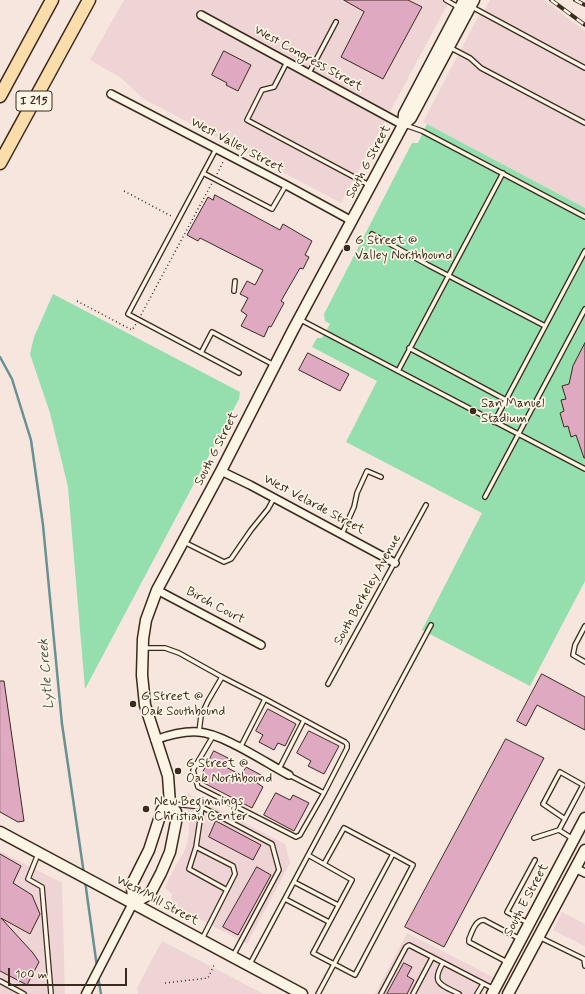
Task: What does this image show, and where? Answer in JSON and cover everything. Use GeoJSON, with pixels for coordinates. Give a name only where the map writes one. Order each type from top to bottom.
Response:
{"type":"FeatureCollection","features":[{"type":"Feature","properties":{"kind":"highway","name":"I 215"},"geometry":{"type":"LineString","coordinates":[[0,96],[52,0]]}},
{"type":"Feature","properties":{"kind":"highway","name":"I 215"},"geometry":{"type":"LineString","coordinates":[[0,163],[89,0]]}},
{"type":"Feature","properties":{"kind":"main road","name":"South G Street"},"geometry":{"type":"LineString","coordinates":[[133,903],[150,894],[170,852],[176,822],[176,812],[170,804],[168,776],[164,760],[155,740],[145,704],[142,675],[146,620],[157,590],[403,124],[412,118],[445,45],[467,5]]}},
{"type":"Feature","properties":{"kind":"main road"},"geometry":{"type":"LineString","coordinates":[[133,903],[132,884],[149,850],[162,810],[170,804]]}},
{"type":"Feature","properties":{"kind":"main road","name":"South E Street"},"geometry":{"type":"LineString","coordinates":[[494,992],[585,818]]}},
{"type":"Feature","properties":{"kind":"main road","name":"West Mill Street"},"geometry":{"type":"LineString","coordinates":[[0,832],[302,994]]}},
{"type":"Feature","properties":{"kind":"main road","name":"South E Street"},"geometry":{"type":"LineString","coordinates":[[508,994],[585,850]]}},
{"type":"Feature","properties":{"kind":"street","name":"West Congress Street"},"geometry":{"type":"LineString","coordinates":[[201,15],[403,124]]}},
{"type":"Feature","properties":{"kind":"street","name":"West Valley Street"},"geometry":{"type":"LineString","coordinates":[[111,94],[286,185],[352,222]]}},
{"type":"Feature","properties":{"kind":"street","name":"West Velarde Street"},"geometry":{"type":"LineString","coordinates":[[221,471],[395,563]]}},
{"type":"Feature","properties":{"kind":"street","name":"Birch Court"},"geometry":{"type":"LineString","coordinates":[[157,590],[261,645]]}},
{"type":"Feature","properties":{"kind":"street"},"geometry":{"type":"LineString","coordinates":[[155,740],[172,734],[199,732],[214,735],[289,775]]}},
{"type":"Feature","properties":{"kind":"street"},"geometry":{"type":"LineString","coordinates":[[575,868],[585,873]]}},
{"type":"Feature","properties":{"kind":"street"},"geometry":{"type":"LineString","coordinates":[[86,994],[133,903]]}},
{"type":"Feature","properties":{"kind":"lane"},"geometry":{"type":"LineString","coordinates":[[446,0],[467,5],[585,68]]}},
{"type":"Feature","properties":{"kind":"lane"},"geometry":{"type":"LineString","coordinates":[[309,73],[336,22]]}},
{"type":"Feature","properties":{"kind":"lane"},"geometry":{"type":"LineString","coordinates":[[445,45],[470,58],[482,68],[585,123]]}},
{"type":"Feature","properties":{"kind":"lane"},"geometry":{"type":"LineString","coordinates":[[287,61],[274,87],[262,90],[247,120],[371,186]]}},
{"type":"Feature","properties":{"kind":"lane"},"geometry":{"type":"LineString","coordinates":[[403,124],[418,128],[585,217]]}},
{"type":"Feature","properties":{"kind":"lane"},"geometry":{"type":"LineString","coordinates":[[216,149],[128,314],[239,373]]}},
{"type":"Feature","properties":{"kind":"lane"},"geometry":{"type":"LineString","coordinates":[[203,173],[272,209],[286,185]]}},
{"type":"Feature","properties":{"kind":"lane"},"geometry":{"type":"LineString","coordinates":[[398,371],[503,173]]}},
{"type":"Feature","properties":{"kind":"lane"},"geometry":{"type":"LineString","coordinates":[[372,234],[545,326]]}},
{"type":"Feature","properties":{"kind":"lane"},"geometry":{"type":"LineString","coordinates":[[494,422],[585,251]]}},
{"type":"Feature","properties":{"kind":"lane"},"geometry":{"type":"LineString","coordinates":[[234,291],[236,281]]}},
{"type":"Feature","properties":{"kind":"lane"},"geometry":{"type":"LineString","coordinates":[[485,497],[585,309]]}},
{"type":"Feature","properties":{"kind":"lane"},"geometry":{"type":"LineString","coordinates":[[299,319],[585,469]]}},
{"type":"Feature","properties":{"kind":"lane"},"geometry":{"type":"LineString","coordinates":[[201,353],[212,332],[275,366]]}},
{"type":"Feature","properties":{"kind":"lane"},"geometry":{"type":"LineString","coordinates":[[409,348],[506,400]]}},
{"type":"Feature","properties":{"kind":"lane"},"geometry":{"type":"LineString","coordinates":[[342,534],[367,471],[381,477]]}},
{"type":"Feature","properties":{"kind":"lane"},"geometry":{"type":"LineString","coordinates":[[183,541],[224,562],[231,559],[250,530],[268,509],[274,498]]}},
{"type":"Feature","properties":{"kind":"lane","name":"South Berkeley Avenue"},"geometry":{"type":"LineString","coordinates":[[328,684],[426,505]]}},
{"type":"Feature","properties":{"kind":"lane"},"geometry":{"type":"LineString","coordinates":[[250,965],[431,625]]}},
{"type":"Feature","properties":{"kind":"lane"},"geometry":{"type":"LineString","coordinates":[[585,626],[575,645],[573,655],[585,662]]}},
{"type":"Feature","properties":{"kind":"lane"},"geometry":{"type":"LineString","coordinates":[[143,648],[165,648],[179,653],[347,744],[347,748],[300,836],[296,837],[198,787],[193,770],[214,735]]}},
{"type":"Feature","properties":{"kind":"lane"},"geometry":{"type":"LineString","coordinates":[[199,732],[201,716],[222,677]]}},
{"type":"Feature","properties":{"kind":"lane"},"geometry":{"type":"LineString","coordinates":[[240,748],[266,699]]}},
{"type":"Feature","properties":{"kind":"lane"},"geometry":{"type":"LineString","coordinates":[[279,769],[304,720]]}},
{"type":"Feature","properties":{"kind":"lane"},"geometry":{"type":"LineString","coordinates":[[534,838],[559,830],[565,819],[583,785],[560,772],[543,804],[565,819]]}},
{"type":"Feature","properties":{"kind":"lane"},"geometry":{"type":"LineString","coordinates":[[289,775],[324,793]]}},
{"type":"Feature","properties":{"kind":"lane"},"geometry":{"type":"LineString","coordinates":[[170,804],[202,807],[272,844],[279,870],[233,957]]}},
{"type":"Feature","properties":{"kind":"lane"},"geometry":{"type":"LineString","coordinates":[[202,807],[196,847],[189,869],[227,890]]}},
{"type":"Feature","properties":{"kind":"lane"},"geometry":{"type":"LineString","coordinates":[[308,855],[352,880],[313,953],[355,975],[413,865],[344,828],[324,864]]}},
{"type":"Feature","properties":{"kind":"lane"},"geometry":{"type":"LineString","coordinates":[[559,830],[574,839]]}},
{"type":"Feature","properties":{"kind":"lane"},"geometry":{"type":"LineString","coordinates":[[196,847],[233,866],[235,874],[202,940]]}},
{"type":"Feature","properties":{"kind":"lane"},"geometry":{"type":"LineString","coordinates":[[39,853],[28,879],[42,887],[51,994]]}},
{"type":"Feature","properties":{"kind":"lane"},"geometry":{"type":"LineString","coordinates":[[318,994],[392,854]]}},
{"type":"Feature","properties":{"kind":"lane"},"geometry":{"type":"LineString","coordinates":[[529,924],[507,912],[535,860]]}},
{"type":"Feature","properties":{"kind":"lane"},"geometry":{"type":"LineString","coordinates":[[294,882],[338,905]]}},
{"type":"Feature","properties":{"kind":"lane"},"geometry":{"type":"LineString","coordinates":[[285,899],[329,922]]}},
{"type":"Feature","properties":{"kind":"lane"},"geometry":{"type":"LineString","coordinates":[[509,963],[469,942],[477,921],[484,920],[521,939]]}},
{"type":"Feature","properties":{"kind":"lane"},"geometry":{"type":"LineString","coordinates":[[538,936],[584,960],[585,966]]}},
{"type":"Feature","properties":{"kind":"lane"},"geometry":{"type":"LineString","coordinates":[[381,994],[406,947],[410,945],[483,984],[494,992]]}},
{"type":"Feature","properties":{"kind":"lane"},"geometry":{"type":"LineString","coordinates":[[413,994],[432,958]]}},
{"type":"Feature","properties":{"kind":"lane"},"geometry":{"type":"LineString","coordinates":[[443,963],[437,973],[437,980],[440,984],[459,994]]}},
{"type":"Feature","properties":{"kind":"lane"},"geometry":{"type":"LineString","coordinates":[[0,981],[24,994]]}},
{"type":"Feature","properties":{"kind":"lane"},"geometry":{"type":"LineString","coordinates":[[477,994],[483,984]]}},
{"type":"Feature","properties":{"kind":"path"},"geometry":{"type":"LineString","coordinates":[[124,191],[178,220]]}},
{"type":"Feature","properties":{"kind":"path"},"geometry":{"type":"LineString","coordinates":[[165,983],[208,978],[215,963]]}},
{"type":"Feature","properties":{"kind":"shaded area"},"geometry":{"type":"Polygon","coordinates":[[[124,0],[450,0],[341,203],[144,99],[121,78],[90,60],[124,0]]]}},
{"type":"Feature","properties":{"kind":"shaded area"},"geometry":{"type":"Polygon","coordinates":[[[490,0],[544,0],[585,31],[585,208],[423,122],[479,15],[482,15],[490,0]]]}},
{"type":"Feature","properties":{"kind":"shaded area"},"geometry":{"type":"Polygon","coordinates":[[[187,793],[285,844],[290,863],[247,944],[171,904],[172,894],[165,888],[184,852],[187,843],[189,832],[187,793]]]}},
{"type":"Feature","properties":{"kind":"shaded area"},"geometry":{"type":"Polygon","coordinates":[[[0,851],[62,883],[65,994],[0,994],[0,851]]]}},
{"type":"Feature","properties":{"kind":"shaded area"},"geometry":{"type":"Polygon","coordinates":[[[562,912],[585,924],[585,946],[553,930],[562,912]]]}},
{"type":"Feature","properties":{"kind":"shaded area"},"geometry":{"type":"Polygon","coordinates":[[[407,933],[493,977],[482,994],[375,994],[407,933]]]}},
{"type":"Feature","properties":{"kind":"shaded area"},"geometry":{"type":"Polygon","coordinates":[[[162,941],[264,994],[138,994],[137,988],[162,941]]]}},
{"type":"Feature","properties":{"kind":"green space","name":"San Manuel Stadium"},"geometry":{"type":"Polygon","coordinates":[[[427,124],[585,208],[585,581],[530,686],[422,630],[482,513],[346,442],[377,381],[312,347],[317,338],[322,338],[330,324],[325,321],[324,314],[412,143],[418,143],[427,124]]]}},
{"type":"Feature","properties":{"kind":"green space"},"geometry":{"type":"Polygon","coordinates":[[[53,294],[240,392],[239,399],[85,689],[68,487],[50,413],[30,354],[34,337],[53,294]]]}},
{"type":"Feature","properties":{"kind":"building"},"geometry":{"type":"Polygon","coordinates":[[[344,0],[408,0],[422,7],[383,79],[341,57],[364,12],[344,0]]]}},
{"type":"Feature","properties":{"kind":"building"},"geometry":{"type":"Polygon","coordinates":[[[224,51],[251,65],[238,91],[212,75],[224,51]]]}},
{"type":"Feature","properties":{"kind":"building"},"geometry":{"type":"Polygon","coordinates":[[[215,195],[280,230],[283,224],[312,241],[305,255],[309,257],[303,269],[300,268],[281,301],[284,303],[271,327],[269,326],[264,337],[241,326],[247,315],[241,311],[248,298],[240,294],[247,281],[255,285],[263,270],[200,238],[198,241],[187,235],[208,197],[213,200],[215,195]]]}},
{"type":"Feature","properties":{"kind":"building"},"geometry":{"type":"Polygon","coordinates":[[[585,343],[584,458],[576,435],[571,437],[568,426],[564,427],[560,413],[564,411],[561,400],[566,399],[562,386],[569,384],[573,366],[585,343]]]}},
{"type":"Feature","properties":{"kind":"building"},"geometry":{"type":"Polygon","coordinates":[[[308,353],[349,374],[340,391],[299,370],[308,353]]]}},
{"type":"Feature","properties":{"kind":"building"},"geometry":{"type":"Polygon","coordinates":[[[542,674],[585,697],[585,730],[537,705],[526,726],[517,721],[542,674]]]}},
{"type":"Feature","properties":{"kind":"building"},"geometry":{"type":"Polygon","coordinates":[[[0,681],[4,681],[24,821],[18,822],[0,812],[0,681]]]}},
{"type":"Feature","properties":{"kind":"building"},"geometry":{"type":"Polygon","coordinates":[[[268,709],[296,724],[285,746],[278,743],[274,750],[259,742],[263,735],[256,731],[268,709]]]}},
{"type":"Feature","properties":{"kind":"building"},"geometry":{"type":"Polygon","coordinates":[[[309,731],[339,746],[324,774],[308,766],[311,761],[297,753],[309,731]]]}},
{"type":"Feature","properties":{"kind":"building"},"geometry":{"type":"Polygon","coordinates":[[[506,739],[544,758],[444,947],[405,927],[506,739]]]}},
{"type":"Feature","properties":{"kind":"building"},"geometry":{"type":"Polygon","coordinates":[[[214,751],[228,758],[224,766],[241,775],[246,767],[261,775],[257,783],[263,787],[252,808],[199,780],[214,751]]]}},
{"type":"Feature","properties":{"kind":"building"},"geometry":{"type":"Polygon","coordinates":[[[276,793],[290,800],[293,795],[309,803],[294,831],[264,815],[276,793]]]}},
{"type":"Feature","properties":{"kind":"building"},"geometry":{"type":"Polygon","coordinates":[[[216,821],[261,845],[253,860],[209,837],[216,821]]]}},
{"type":"Feature","properties":{"kind":"building"},"geometry":{"type":"Polygon","coordinates":[[[0,854],[21,866],[13,883],[32,895],[40,914],[30,934],[1,918],[33,953],[39,962],[27,985],[0,971],[0,854]]]}},
{"type":"Feature","properties":{"kind":"building"},"geometry":{"type":"Polygon","coordinates":[[[257,867],[271,875],[238,935],[223,927],[257,867]]]}},
{"type":"Feature","properties":{"kind":"building"},"geometry":{"type":"Polygon","coordinates":[[[404,963],[412,967],[407,976],[414,980],[407,994],[387,994],[404,963]]]}},
{"type":"Feature","properties":{"kind":"waterway","name":"Lytle Creek"},"geometry":{"type":"LineString","coordinates":[[0,357],[12,379],[31,440],[43,525],[62,724],[84,874]]}},
{"type":"Feature","properties":{"kind":"waterway","name":"Lytle Creek"},"geometry":{"type":"LineString","coordinates":[[85,881],[97,967]]}},
{"type":"Feature","properties":{"kind":"waterway","name":"Lytle Creek"},"geometry":{"type":"LineString","coordinates":[[98,976],[101,994]]}},
{"type":"Feature","properties":{"kind":"railway"},"geometry":{"type":"LineString","coordinates":[[551,0],[585,25]]}},
{"type":"Feature","properties":{"kind":"railway"},"geometry":{"type":"LineString","coordinates":[[575,0],[585,5]]}},
{"type":"Feature","properties":{"kind":"place","name":"G Street @ Valley Northbound"},"geometry":{"type":"Point","coordinates":[347,248]}},
{"type":"Feature","properties":{"kind":"place","name":"San Manuel Stadium"},"geometry":{"type":"Point","coordinates":[473,411]}},
{"type":"Feature","properties":{"kind":"place","name":"G Street @ Oak Southbound"},"geometry":{"type":"Point","coordinates":[133,704]}},
{"type":"Feature","properties":{"kind":"place","name":"G Street @ Oak Northbound"},"geometry":{"type":"Point","coordinates":[178,771]}},
{"type":"Feature","properties":{"kind":"place","name":"New Beginnings Christian Center"},"geometry":{"type":"Point","coordinates":[146,809]}}]}
